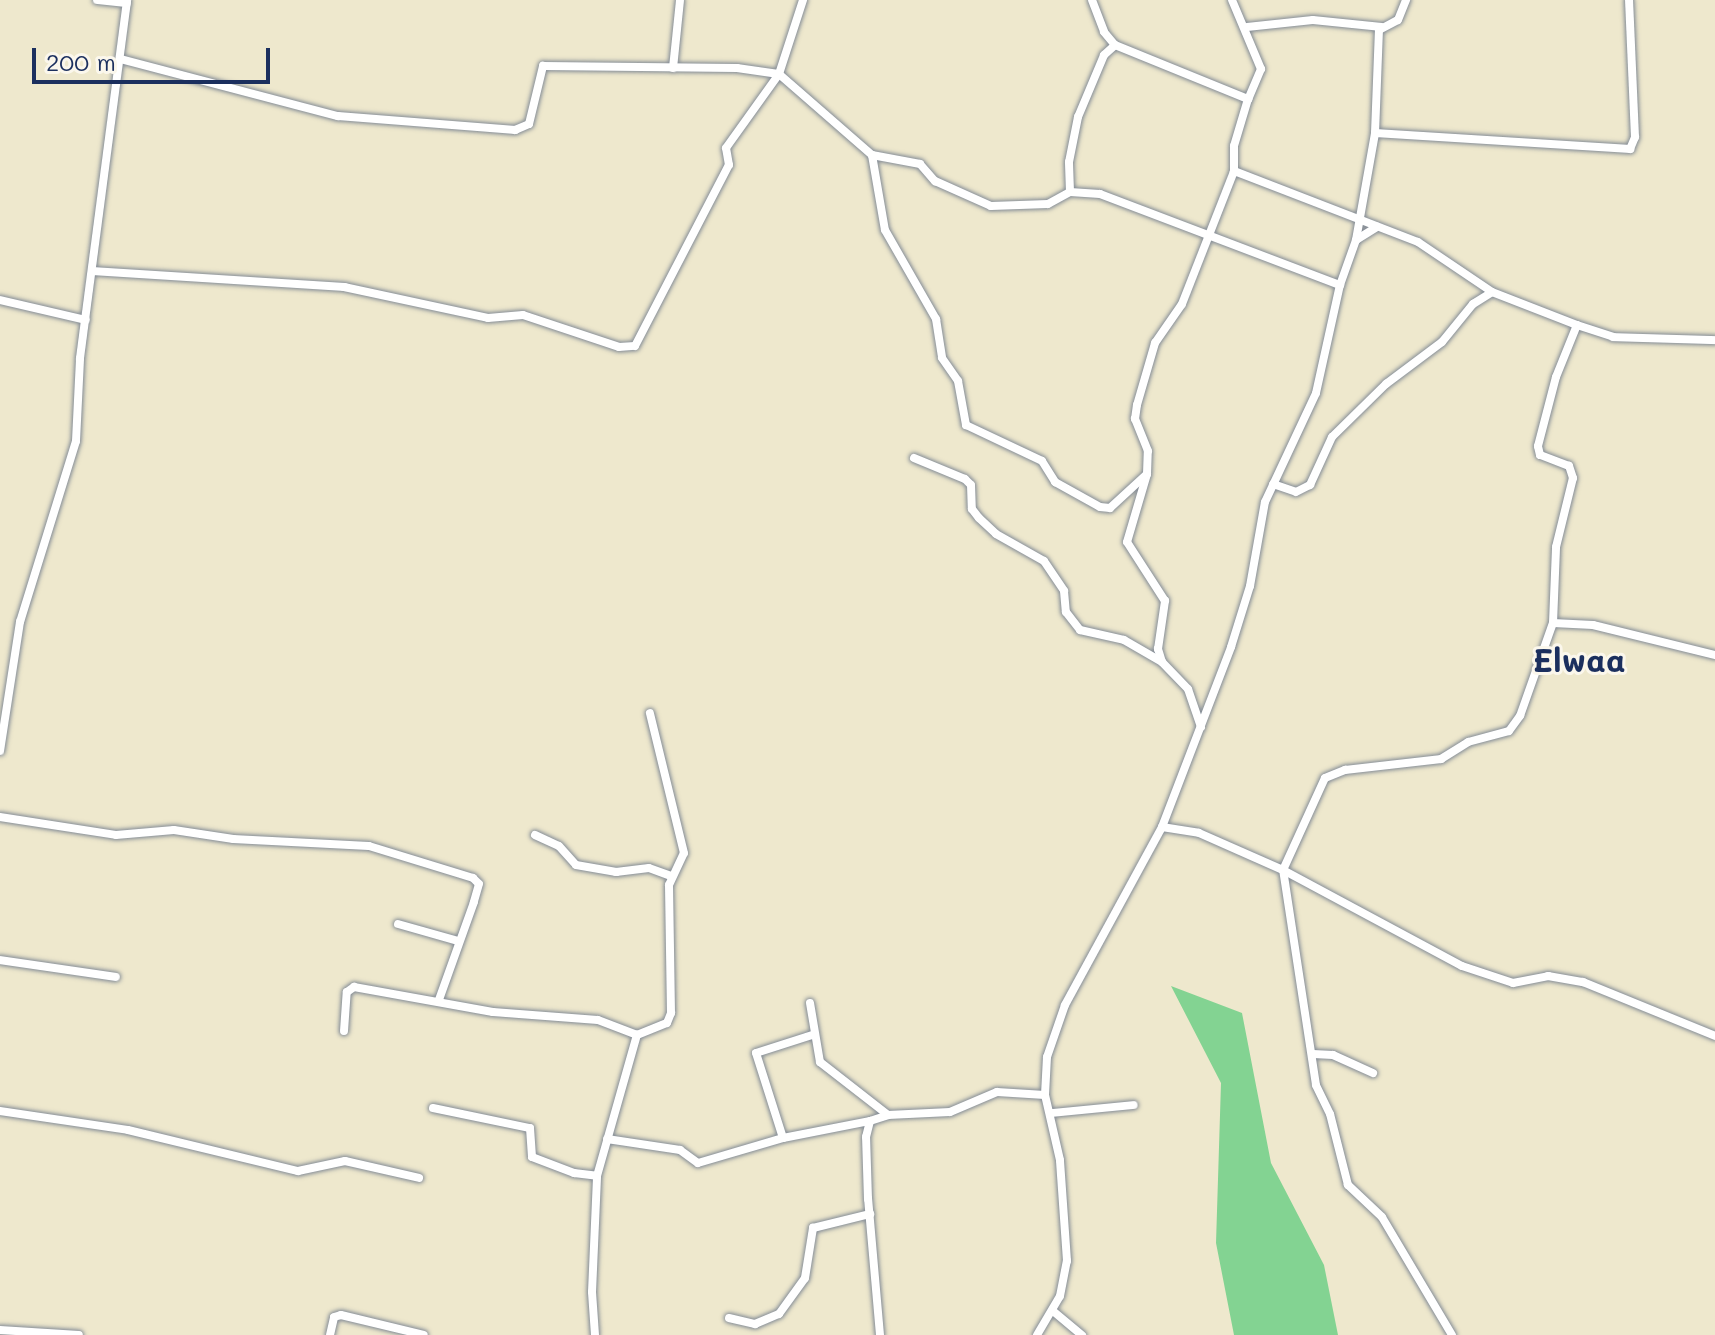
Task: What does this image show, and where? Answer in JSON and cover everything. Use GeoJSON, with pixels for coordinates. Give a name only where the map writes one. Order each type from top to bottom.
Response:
{"type":"FeatureCollection","features":[{"type":"Feature","properties":{"kind":"street"},"geometry":{"type":"LineString","coordinates":[[0,751],[20,622],[76,441],[86,320],[127,1],[97,0]]}},
{"type":"Feature","properties":{"kind":"street"},"geometry":{"type":"LineString","coordinates":[[673,68],[680,0]]}},
{"type":"Feature","properties":{"kind":"street"},"geometry":{"type":"LineString","coordinates":[[92,271],[344,287],[488,318],[523,315],[619,347],[635,346],[729,165],[726,148],[779,74],[803,0]]}},
{"type":"Feature","properties":{"kind":"street"},"geometry":{"type":"LineString","coordinates":[[1092,0],[1104,32],[1115,45],[1248,99]]}},
{"type":"Feature","properties":{"kind":"street"},"geometry":{"type":"LineString","coordinates":[[1162,662],[1158,646],[1165,601],[1127,542],[1147,474],[1148,451],[1135,419],[1155,343],[1182,304],[1234,171],[1234,146],[1261,69],[1247,27],[1232,0]]}},
{"type":"Feature","properties":{"kind":"street"},"geometry":{"type":"LineString","coordinates":[[1247,27],[1313,20],[1382,27],[1398,20],[1406,0]]}},
{"type":"Feature","properties":{"kind":"street"},"geometry":{"type":"LineString","coordinates":[[1375,133],[1630,149],[1635,137],[1629,0]]}},
{"type":"Feature","properties":{"kind":"street"},"geometry":{"type":"LineString","coordinates":[[1037,1335],[1053,1311],[1065,1278],[1067,1251],[1052,1113],[1045,1095],[1047,1057],[1065,1005],[1162,827],[1245,605],[1273,484],[1316,393],[1340,285],[1360,221],[1375,133],[1382,27]]}},
{"type":"Feature","properties":{"kind":"street"},"geometry":{"type":"LineString","coordinates":[[1070,192],[1069,162],[1078,117],[1104,55],[1115,45]]}},
{"type":"Feature","properties":{"kind":"street"},"geometry":{"type":"LineString","coordinates":[[120,59],[338,116],[515,130],[529,124],[543,66],[737,68],[779,74],[872,155],[920,164],[935,181],[991,206],[1048,204],[1070,192],[1100,194],[1208,238],[1340,285]]}},
{"type":"Feature","properties":{"kind":"street"},"geometry":{"type":"LineString","coordinates":[[872,155],[885,230],[936,319],[942,358],[958,381],[966,425],[1042,461],[1052,480],[1100,507],[1110,508],[1147,474]]}},
{"type":"Feature","properties":{"kind":"street"},"geometry":{"type":"LineString","coordinates":[[1234,171],[1428,247],[1492,292],[1577,325],[1613,337],[1715,340]]}},
{"type":"Feature","properties":{"kind":"street"},"geometry":{"type":"LineString","coordinates":[[1356,240],[1377,227]]}},
{"type":"Feature","properties":{"kind":"street"},"geometry":{"type":"LineString","coordinates":[[1273,484],[1296,492],[1310,485],[1332,437],[1386,384],[1442,342],[1473,304],[1492,292]]}},
{"type":"Feature","properties":{"kind":"street"},"geometry":{"type":"LineString","coordinates":[[0,300],[86,320]]}},
{"type":"Feature","properties":{"kind":"street"},"geometry":{"type":"LineString","coordinates":[[1452,1335],[1382,1217],[1348,1185],[1330,1114],[1316,1085],[1283,870],[1320,785],[1333,773],[1441,759],[1468,742],[1509,731],[1531,690],[1553,623],[1556,547],[1573,473],[1538,451],[1556,377],[1577,325]]}},
{"type":"Feature","properties":{"kind":"street"},"geometry":{"type":"LineString","coordinates":[[914,458],[969,482],[972,509],[996,534],[1044,561],[1064,591],[1066,612],[1080,630],[1124,640],[1162,662],[1188,689],[1201,728]]}},
{"type":"Feature","properties":{"kind":"street"},"geometry":{"type":"LineString","coordinates":[[1553,623],[1593,625],[1715,655]]}},
{"type":"Feature","properties":{"kind":"street"},"geometry":{"type":"LineString","coordinates":[[637,1035],[667,1023],[673,1005],[671,876],[683,850],[650,713]]}},
{"type":"Feature","properties":{"kind":"street"},"geometry":{"type":"LineString","coordinates":[[0,817],[116,835],[174,830],[233,839],[369,846],[415,858],[479,884],[439,1000]]}},
{"type":"Feature","properties":{"kind":"street"},"geometry":{"type":"LineString","coordinates":[[1162,827],[1199,833],[1283,870],[1462,966],[1513,983],[1548,976],[1576,980],[1715,1036]]}},
{"type":"Feature","properties":{"kind":"street"},"geometry":{"type":"LineString","coordinates":[[535,835],[559,846],[576,865],[616,872],[649,868],[671,876]]}},
{"type":"Feature","properties":{"kind":"street"},"geometry":{"type":"LineString","coordinates":[[398,924],[458,941]]}},
{"type":"Feature","properties":{"kind":"street"},"geometry":{"type":"LineString","coordinates":[[0,960],[116,977]]}},
{"type":"Feature","properties":{"kind":"street"},"geometry":{"type":"LineString","coordinates":[[344,1031],[347,992],[354,987],[493,1012],[617,1024],[637,1035]]}},
{"type":"Feature","properties":{"kind":"street"},"geometry":{"type":"LineString","coordinates":[[810,1003],[812,1035],[820,1062],[888,1115]]}},
{"type":"Feature","properties":{"kind":"street"},"geometry":{"type":"LineString","coordinates":[[595,1335],[597,1176],[637,1035]]}},
{"type":"Feature","properties":{"kind":"street"},"geometry":{"type":"LineString","coordinates":[[783,1138],[756,1053],[812,1035]]}},
{"type":"Feature","properties":{"kind":"street"},"geometry":{"type":"LineString","coordinates":[[1313,1054],[1333,1055],[1373,1073]]}},
{"type":"Feature","properties":{"kind":"street"},"geometry":{"type":"LineString","coordinates":[[607,1139],[680,1150],[698,1163],[783,1138],[888,1115],[950,1112],[997,1092],[1045,1095]]}},
{"type":"Feature","properties":{"kind":"street"},"geometry":{"type":"LineString","coordinates":[[1052,1113],[1134,1105]]}},
{"type":"Feature","properties":{"kind":"street"},"geometry":{"type":"LineString","coordinates":[[433,1108],[530,1128],[532,1157],[574,1173],[597,1176]]}},
{"type":"Feature","properties":{"kind":"street"},"geometry":{"type":"LineString","coordinates":[[0,1111],[128,1130],[298,1171],[345,1161],[419,1178]]}},
{"type":"Feature","properties":{"kind":"street"},"geometry":{"type":"LineString","coordinates":[[870,1121],[866,1137],[880,1335]]}},
{"type":"Feature","properties":{"kind":"street"},"geometry":{"type":"LineString","coordinates":[[729,1318],[755,1324],[779,1314],[805,1278],[813,1228],[870,1214]]}},
{"type":"Feature","properties":{"kind":"street"},"geometry":{"type":"LineString","coordinates":[[1053,1311],[1082,1335]]}},
{"type":"Feature","properties":{"kind":"street"},"geometry":{"type":"LineString","coordinates":[[330,1335],[334,1317],[341,1315],[424,1335]]}},
{"type":"Feature","properties":{"kind":"street"},"geometry":{"type":"LineString","coordinates":[[0,1330],[79,1335]]}},
{"type":"Feature","properties":{"kind":"green space"},"geometry":{"type":"Polygon","coordinates":[[[1171,986],[1242,1013],[1271,1163],[1324,1265],[1338,1335],[1234,1335],[1216,1243],[1221,1083],[1171,986]]]}},
{"type":"Feature","properties":{"kind":"district","name":"Elwaa"},"geometry":{"type":"Point","coordinates":[1579,659]}}]}
